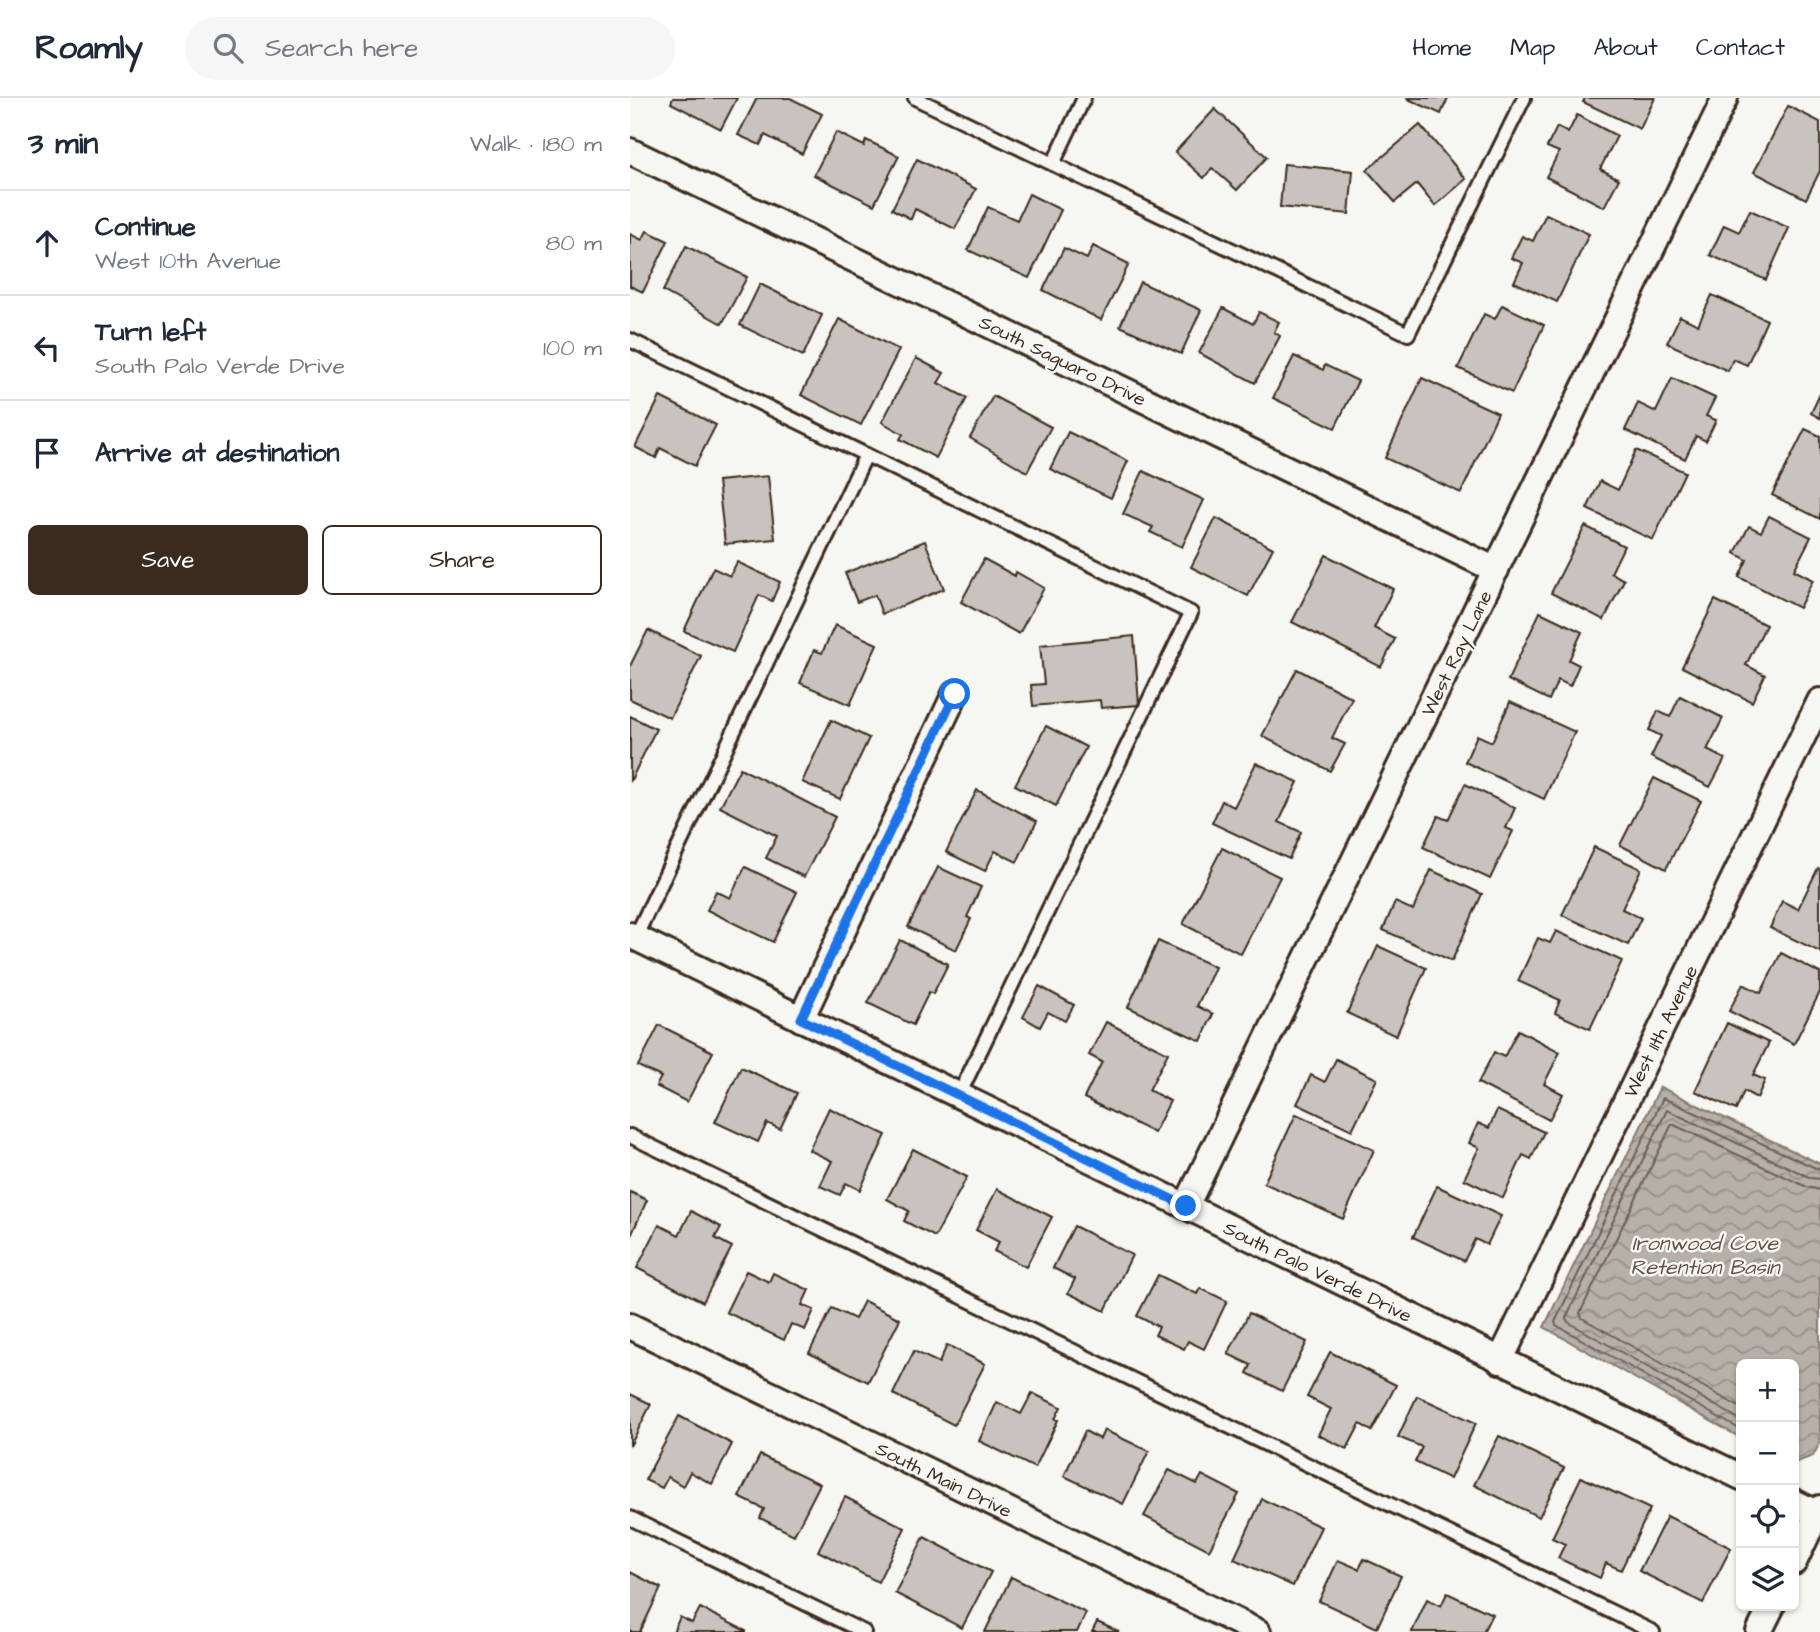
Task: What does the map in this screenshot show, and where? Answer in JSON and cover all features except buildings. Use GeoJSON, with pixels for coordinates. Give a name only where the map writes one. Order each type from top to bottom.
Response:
{"type":"FeatureCollection","features":[{"type":"Feature","properties":{"kind":"street","name":"West Ray Lane"},"geometry":{"type":"LineString","coordinates":[[1186,1206],[1725,98]]}},
{"type":"Feature","properties":{"kind":"street","name":"South Saguaro Drive"},"geometry":{"type":"LineString","coordinates":[[630,150],[1496,570]]}},
{"type":"Feature","properties":{"kind":"street"},"geometry":{"type":"LineString","coordinates":[[801,1019],[955,694]]}},
{"type":"Feature","properties":{"kind":"street","name":"West 11th Avenue"},"geometry":{"type":"LineString","coordinates":[[1500,1361],[1820,701]]}},
{"type":"Feature","properties":{"kind":"street","name":"South Palo Verde Drive"},"geometry":{"type":"LineString","coordinates":[[633,937],[1736,1475]]}},
{"type":"Feature","properties":{"kind":"street","name":"South Main Drive"},"geometry":{"type":"LineString","coordinates":[[630,1326],[1258,1632]]}},
{"type":"Feature","properties":{"kind":"street"},"geometry":{"type":"LineString","coordinates":[[1799,1504],[1819,1512],[1799,1552]]}},
{"type":"Feature","properties":{"kind":"street"},"geometry":{"type":"LineString","coordinates":[[1759,1632],[1770,1611]]}},
{"type":"Feature","properties":{"kind":"lane"},"geometry":{"type":"LineString","coordinates":[[915,98],[1408,334],[1524,98]]}},
{"type":"Feature","properties":{"kind":"lane"},"geometry":{"type":"LineString","coordinates":[[1053,164],[1084,98]]}},
{"type":"Feature","properties":{"kind":"lane"},"geometry":{"type":"LineString","coordinates":[[630,340],[1191,613],[959,1096]]}},
{"type":"Feature","properties":{"kind":"lane"},"geometry":{"type":"LineString","coordinates":[[633,937],[866,455]]}},
{"type":"Feature","properties":{"kind":"lane"},"geometry":{"type":"LineString","coordinates":[[630,1136],[1653,1632]]}},
{"type":"Feature","properties":{"kind":"lane"},"geometry":{"type":"LineString","coordinates":[[630,1518],[864,1632]]}},
{"type":"Feature","properties":{"kind":"water","name":"Ironwood Cove Retention Basin"},"geometry":{"type":"Polygon","coordinates":[[[1660,1087],[1820,1164],[1820,1443],[1813,1456],[1799,1461],[1799,1359],[1736,1359],[1736,1435],[1544,1327],[1660,1087]]]}},
{"type":"Feature","properties":{"kind":"route"},"geometry":{"type":"LineString","coordinates":[[955,694],[801,1019],[1186,1206]]}}]}
